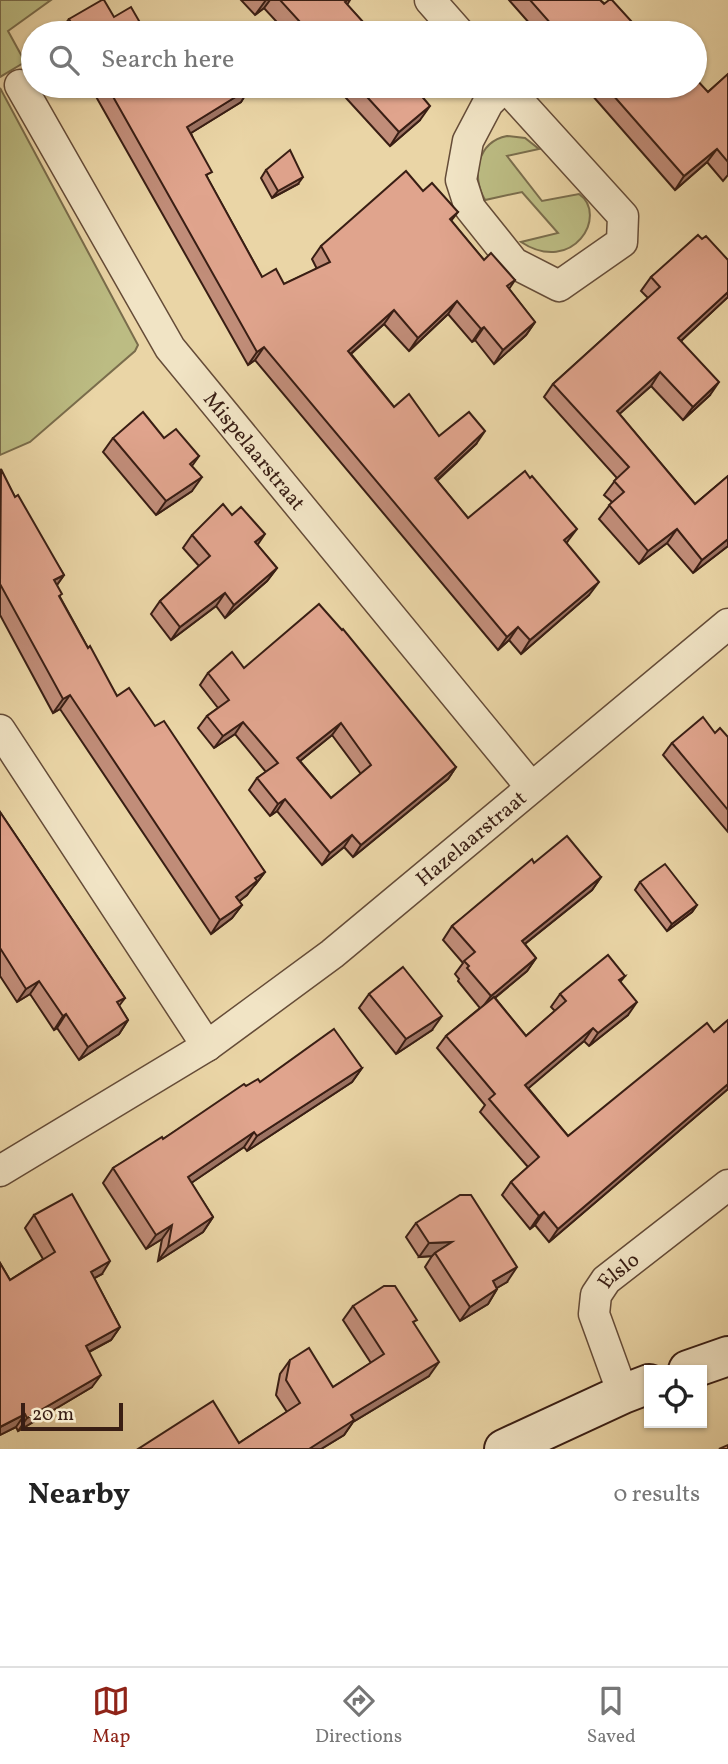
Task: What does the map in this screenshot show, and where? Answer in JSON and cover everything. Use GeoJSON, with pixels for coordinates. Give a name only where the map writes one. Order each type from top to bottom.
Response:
{"type":"FeatureCollection","features":[{"type":"Feature","properties":{"kind":"street"},"geometry":{"type":"LineString","coordinates":[[430,0],[448,21]]}},
{"type":"Feature","properties":{"kind":"street","name":"Mispelaarstraat"},"geometry":{"type":"LineString","coordinates":[[27,98],[170,348],[531,787]]}},
{"type":"Feature","properties":{"kind":"street"},"geometry":{"type":"LineString","coordinates":[[493,98],[468,141],[461,180],[470,208],[514,263],[559,286],[622,242],[623,216],[516,98]]}},
{"type":"Feature","properties":{"kind":"street","name":"Hazelaarstraat"},"geometry":{"type":"LineString","coordinates":[[0,1171],[207,1046],[331,954],[728,624]]}},
{"type":"Feature","properties":{"kind":"street"},"geometry":{"type":"LineString","coordinates":[[0,730],[207,1046]]}},
{"type":"Feature","properties":{"kind":"street","name":"Elslo"},"geometry":{"type":"LineString","coordinates":[[512,1447],[636,1389],[594,1314],[596,1295],[606,1280],[728,1185]]}},
{"type":"Feature","properties":{"kind":"street"},"geometry":{"type":"LineString","coordinates":[[702,1365],[728,1356]]}},
{"type":"Feature","properties":{"kind":"green space"},"geometry":{"type":"Polygon","coordinates":[[[0,0],[51,0],[8,31],[21,55],[21,64],[0,77],[0,0]]]}},
{"type":"Feature","properties":{"kind":"green space"},"geometry":{"type":"Polygon","coordinates":[[[0,88],[138,345],[135,351],[30,442],[0,455],[0,88]]]}},
{"type":"Feature","properties":{"kind":"green space"},"geometry":{"type":"Polygon","coordinates":[[[507,136],[525,138],[539,149],[507,156],[542,201],[579,194],[587,203],[590,215],[588,227],[581,239],[570,247],[556,252],[540,251],[521,242],[558,233],[522,192],[485,200],[478,181],[480,161],[489,145],[507,136]]]}},
{"type":"Feature","properties":{"kind":"building"},"geometry":{"type":"Polygon","coordinates":[[[104,0],[114,17],[131,7],[139,21],[70,21],[69,19],[104,0]]]}},
{"type":"Feature","properties":{"kind":"building"},"geometry":{"type":"Polygon","coordinates":[[[280,0],[348,0],[345,2],[362,21],[299,21],[280,0]]]}},
{"type":"Feature","properties":{"kind":"building"},"geometry":{"type":"Polygon","coordinates":[[[530,0],[600,0],[604,4],[612,0],[631,21],[548,21],[530,0]]]}},
{"type":"Feature","properties":{"kind":"building"},"geometry":{"type":"Polygon","coordinates":[[[728,74],[728,162],[717,149],[684,176],[616,98],[707,98],[708,92],[728,74]]]}},
{"type":"Feature","properties":{"kind":"building"},"geometry":{"type":"Polygon","coordinates":[[[114,98],[234,98],[187,127],[212,172],[206,175],[262,277],[276,269],[284,284],[330,262],[321,246],[406,171],[423,191],[432,183],[458,212],[450,219],[484,260],[491,253],[515,280],[507,286],[535,322],[503,350],[457,301],[418,338],[394,310],[348,351],[394,407],[409,394],[439,436],[469,412],[485,431],[435,478],[468,518],[525,471],[577,529],[564,540],[599,582],[530,640],[518,627],[507,637],[264,347],[257,352],[114,98]]]}},
{"type":"Feature","properties":{"kind":"building"},"geometry":{"type":"Polygon","coordinates":[[[368,98],[423,98],[430,106],[399,132],[368,98]]]}},
{"type":"Feature","properties":{"kind":"building"},"geometry":{"type":"Polygon","coordinates":[[[290,150],[303,177],[278,191],[266,170],[290,150]]]}},
{"type":"Feature","properties":{"kind":"building"},"geometry":{"type":"Polygon","coordinates":[[[698,235],[702,239],[706,236],[728,260],[728,292],[678,338],[719,382],[693,407],[660,372],[617,411],[695,504],[728,476],[728,539],[702,560],[677,529],[648,551],[609,505],[624,492],[614,481],[629,467],[553,384],[660,287],[651,277],[698,235]]]}},
{"type":"Feature","properties":{"kind":"building"},"geometry":{"type":"Polygon","coordinates":[[[143,412],[164,438],[176,429],[199,456],[190,464],[202,477],[166,501],[113,438],[143,412]]]}},
{"type":"Feature","properties":{"kind":"building"},"geometry":{"type":"Polygon","coordinates":[[[1,469],[15,497],[18,495],[64,575],[54,580],[62,594],[59,596],[117,696],[129,688],[155,726],[164,721],[265,872],[236,897],[242,905],[220,920],[70,695],[63,699],[0,584],[1,469]]]}},
{"type":"Feature","properties":{"kind":"building"},"geometry":{"type":"Polygon","coordinates":[[[223,504],[232,515],[241,507],[265,534],[255,542],[277,568],[234,605],[225,593],[180,627],[160,601],[210,556],[192,535],[223,504]]]}},
{"type":"Feature","properties":{"kind":"building"},"geometry":{"type":"Polygon","coordinates":[[[319,604],[343,629],[456,767],[361,845],[352,835],[330,853],[285,799],[278,804],[257,778],[278,763],[243,722],[223,736],[207,716],[229,700],[208,673],[232,652],[244,668],[319,604]],[[341,723],[297,758],[331,798],[371,765],[341,723]]]}},
{"type":"Feature","properties":{"kind":"building"},"geometry":{"type":"Polygon","coordinates":[[[703,717],[715,733],[720,728],[728,737],[728,810],[672,743],[703,717]]]}},
{"type":"Feature","properties":{"kind":"building"},"geometry":{"type":"Polygon","coordinates":[[[0,812],[125,998],[117,1002],[128,1020],[88,1047],[39,981],[26,989],[0,948],[0,812]]]}},
{"type":"Feature","properties":{"kind":"building"},"geometry":{"type":"Polygon","coordinates":[[[567,836],[601,877],[522,941],[536,958],[491,996],[464,961],[475,952],[452,926],[532,859],[534,863],[567,836]]]}},
{"type":"Feature","properties":{"kind":"building"},"geometry":{"type":"Polygon","coordinates":[[[665,864],[697,905],[672,924],[640,882],[665,864]]]}},
{"type":"Feature","properties":{"kind":"building"},"geometry":{"type":"Polygon","coordinates":[[[608,955],[625,976],[619,980],[637,1002],[598,1033],[593,1028],[525,1085],[568,1136],[707,1023],[714,1032],[728,1020],[728,1084],[558,1229],[544,1212],[539,1216],[511,1182],[539,1157],[489,1099],[495,1094],[446,1036],[494,997],[526,1036],[566,1001],[560,994],[608,955]]]}},
{"type":"Feature","properties":{"kind":"building"},"geometry":{"type":"Polygon","coordinates":[[[403,967],[442,1016],[406,1039],[369,994],[403,967]]]}},
{"type":"Feature","properties":{"kind":"building"},"geometry":{"type":"Polygon","coordinates":[[[334,1029],[362,1068],[257,1136],[254,1132],[188,1177],[213,1217],[168,1247],[172,1225],[156,1235],[113,1168],[162,1137],[163,1139],[244,1084],[246,1086],[258,1079],[260,1082],[334,1029]]]}},
{"type":"Feature","properties":{"kind":"building"},"geometry":{"type":"Polygon","coordinates":[[[72,1194],[110,1261],[91,1272],[120,1327],[86,1346],[101,1375],[27,1418],[25,1414],[0,1427],[0,1263],[10,1280],[55,1252],[34,1215],[72,1194]]]}},
{"type":"Feature","properties":{"kind":"building"},"geometry":{"type":"Polygon","coordinates":[[[460,1195],[471,1195],[517,1267],[493,1281],[497,1289],[470,1307],[435,1253],[452,1242],[429,1243],[416,1223],[460,1195]]]}},
{"type":"Feature","properties":{"kind":"building"},"geometry":{"type":"Polygon","coordinates":[[[384,1286],[395,1286],[417,1320],[413,1322],[439,1362],[351,1415],[354,1420],[309,1449],[138,1449],[213,1401],[239,1443],[300,1403],[286,1380],[290,1360],[309,1348],[333,1387],[384,1354],[353,1306],[384,1286]]]}}]}
